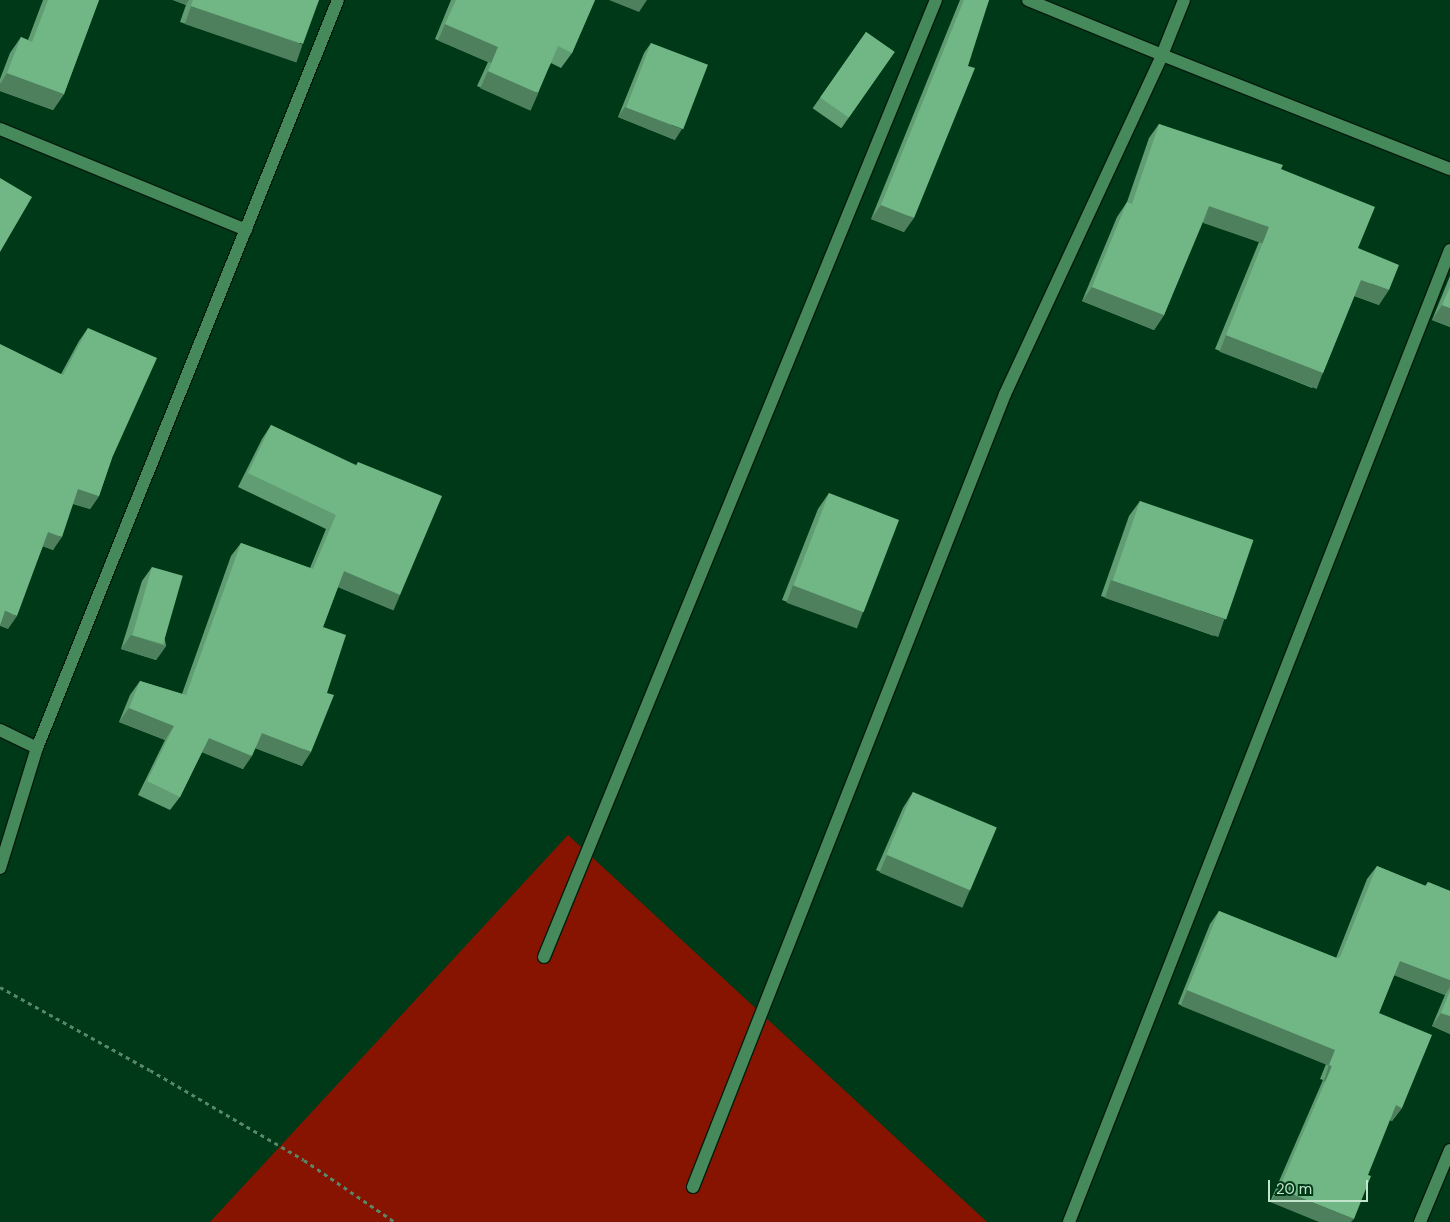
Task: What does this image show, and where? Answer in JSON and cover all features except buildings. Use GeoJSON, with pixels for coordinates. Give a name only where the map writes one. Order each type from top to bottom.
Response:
{"type":"FeatureCollection","features":[{"type":"Feature","properties":{"kind":"street"},"geometry":{"type":"LineString","coordinates":[[0,868],[37,748],[338,0]]}},
{"type":"Feature","properties":{"kind":"street"},"geometry":{"type":"LineString","coordinates":[[544,957],[936,0]]}},
{"type":"Feature","properties":{"kind":"street"},"geometry":{"type":"LineString","coordinates":[[1028,0],[1450,169]]}},
{"type":"Feature","properties":{"kind":"street"},"geometry":{"type":"LineString","coordinates":[[693,1187],[1005,394],[1162,55],[1184,0]]}},
{"type":"Feature","properties":{"kind":"street"},"geometry":{"type":"LineString","coordinates":[[0,129],[246,230]]}},
{"type":"Feature","properties":{"kind":"street"},"geometry":{"type":"LineString","coordinates":[[1068,1222],[1450,250]]}},
{"type":"Feature","properties":{"kind":"street"},"geometry":{"type":"LineString","coordinates":[[0,730],[37,748]]}},
{"type":"Feature","properties":{"kind":"street"},"geometry":{"type":"LineString","coordinates":[[1420,1222],[1450,1150]]}},
{"type":"Feature","properties":{"kind":"path"},"geometry":{"type":"LineString","coordinates":[[0,988],[150,1070],[304,1160],[395,1222]]}},
{"type":"Feature","properties":{"kind":"shaded area"},"geometry":{"type":"Polygon","coordinates":[[[568,835],[987,1222],[210,1222],[568,835]]]}}]}
